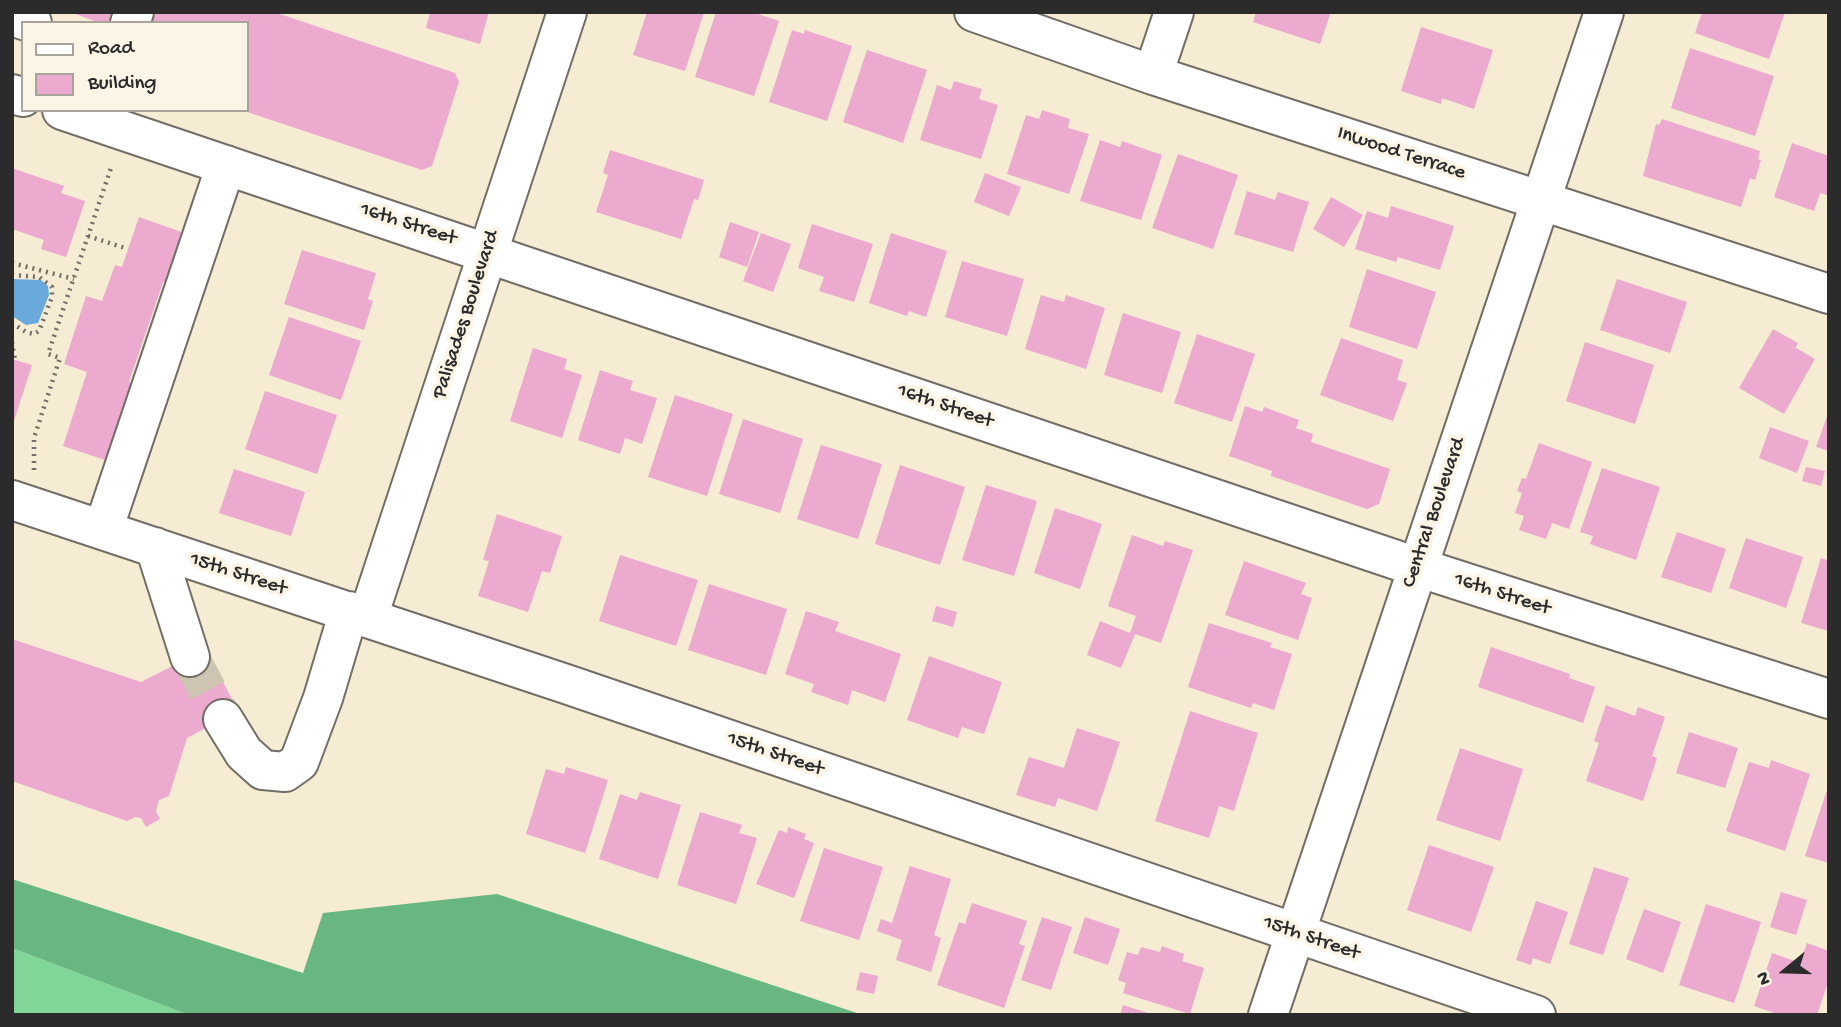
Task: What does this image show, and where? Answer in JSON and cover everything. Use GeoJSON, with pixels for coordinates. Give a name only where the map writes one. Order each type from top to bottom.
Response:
{"type":"FeatureCollection","features":[{"type":"Feature","properties":{"kind":"street","name":"Palisades Boulevard"},"geometry":{"type":"LineString","coordinates":[[223,719],[244,753],[263,770],[285,772],[299,762],[358,614],[488,251],[567,12]]}},
{"type":"Feature","properties":{"kind":"street","name":"Inwood Terrace"},"geometry":{"type":"LineString","coordinates":[[974,12],[1153,75],[1829,294]]}},
{"type":"Feature","properties":{"kind":"street"},"geometry":{"type":"LineString","coordinates":[[1153,75],[1174,12]]}},
{"type":"Feature","properties":{"kind":"street","name":"Central Boulevard"},"geometry":{"type":"LineString","coordinates":[[1268,1015],[1604,12]]}},
{"type":"Feature","properties":{"kind":"street","name":"16th Street"},"geometry":{"type":"LineString","coordinates":[[68,112],[488,251],[1417,568],[1829,699]]}},
{"type":"Feature","properties":{"kind":"street"},"geometry":{"type":"LineString","coordinates":[[103,530],[226,164]]}},
{"type":"Feature","properties":{"kind":"street","name":"15th Street"},"geometry":{"type":"LineString","coordinates":[[23,490],[103,530],[358,614],[1536,1015]]}},
{"type":"Feature","properties":{"kind":"street"},"geometry":{"type":"LineString","coordinates":[[155,547],[190,657]]}},
{"type":"Feature","properties":{"kind":"path"},"geometry":{"type":"LineString","coordinates":[[23,490],[34,438],[60,358],[48,354],[112,164],[102,160]]}},
{"type":"Feature","properties":{"kind":"path"},"geometry":{"type":"LineString","coordinates":[[88,236],[128,249]]}},
{"type":"Feature","properties":{"kind":"path"},"geometry":{"type":"LineString","coordinates":[[12,263],[74,279]]}},
{"type":"Feature","properties":{"kind":"path"},"geometry":{"type":"LineString","coordinates":[[12,275],[39,277],[52,287],[52,297],[39,331],[34,334],[26,332],[12,323]]}},
{"type":"Feature","properties":{"kind":"path"},"geometry":{"type":"LineString","coordinates":[[12,342],[15,359]]}},
{"type":"Feature","properties":{"kind":"green space"},"geometry":{"type":"Polygon","coordinates":[[[12,879],[303,973],[323,913],[497,894],[863,1015],[189,1015],[12,948],[12,879]]]}},
{"type":"Feature","properties":{"kind":"green space"},"geometry":{"type":"Polygon","coordinates":[[[12,948],[189,1015],[12,1015],[12,948]]]}},
{"type":"Feature","properties":{"kind":"water"},"geometry":{"type":"Polygon","coordinates":[[[12,279],[41,280],[48,286],[49,295],[38,323],[26,325],[12,316],[12,279]]]}},
{"type":"Feature","properties":{"kind":"building"},"geometry":{"type":"Polygon","coordinates":[[[70,12],[124,12],[121,21],[95,21],[70,12]]]}},
{"type":"Feature","properties":{"kind":"building"},"geometry":{"type":"Polygon","coordinates":[[[154,12],[274,12],[455,73],[459,82],[432,166],[422,170],[247,112],[248,21],[152,21],[154,12]]]}},
{"type":"Feature","properties":{"kind":"building"},"geometry":{"type":"Polygon","coordinates":[[[430,12],[489,12],[480,44],[426,28],[430,12]]]}},
{"type":"Feature","properties":{"kind":"building"},"geometry":{"type":"Polygon","coordinates":[[[647,12],[704,12],[685,71],[633,55],[647,12]]]}},
{"type":"Feature","properties":{"kind":"building"},"geometry":{"type":"Polygon","coordinates":[[[716,12],[752,12],[779,21],[754,96],[695,77],[716,12]]]}},
{"type":"Feature","properties":{"kind":"building"},"geometry":{"type":"Polygon","coordinates":[[[1256,12],[1331,12],[1320,44],[1253,22],[1256,12]]]}},
{"type":"Feature","properties":{"kind":"building"},"geometry":{"type":"Polygon","coordinates":[[[1702,12],[1785,12],[1769,59],[1695,33],[1702,12]]]}},
{"type":"Feature","properties":{"kind":"building"},"geometry":{"type":"Polygon","coordinates":[[[1421,27],[1493,50],[1474,109],[1442,98],[1441,104],[1401,91],[1421,27]]]}},
{"type":"Feature","properties":{"kind":"building"},"geometry":{"type":"Polygon","coordinates":[[[792,30],[804,34],[805,30],[852,46],[827,121],[769,102],[792,30]]]}},
{"type":"Feature","properties":{"kind":"building"},"geometry":{"type":"Polygon","coordinates":[[[1690,48],[1774,76],[1755,136],[1671,108],[1690,48]]]}},
{"type":"Feature","properties":{"kind":"building"},"geometry":{"type":"Polygon","coordinates":[[[867,50],[927,70],[903,143],[843,122],[867,50]]]}},
{"type":"Feature","properties":{"kind":"building"},"geometry":{"type":"Polygon","coordinates":[[[954,81],[982,89],[979,99],[998,105],[981,159],[920,140],[937,85],[951,90],[954,81]]]}},
{"type":"Feature","properties":{"kind":"building"},"geometry":{"type":"Polygon","coordinates":[[[1042,110],[1070,119],[1068,128],[1089,134],[1069,194],[1007,174],[1026,115],[1039,119],[1042,110]]]}},
{"type":"Feature","properties":{"kind":"building"},"geometry":{"type":"Polygon","coordinates":[[[1662,119],[1760,151],[1758,159],[1761,160],[1755,180],[1750,178],[1741,207],[1643,176],[1656,124],[1659,125],[1662,119]]]}},
{"type":"Feature","properties":{"kind":"building"},"geometry":{"type":"Polygon","coordinates":[[[1100,140],[1120,147],[1122,141],[1162,155],[1141,220],[1080,201],[1100,140]]]}},
{"type":"Feature","properties":{"kind":"building"},"geometry":{"type":"Polygon","coordinates":[[[1792,143],[1829,156],[1829,191],[1827,195],[1820,193],[1814,211],[1774,197],[1792,143]]]}},
{"type":"Feature","properties":{"kind":"building"},"geometry":{"type":"Polygon","coordinates":[[[610,150],[704,180],[698,200],[694,199],[681,239],[596,212],[608,175],[603,173],[610,150]]]}},
{"type":"Feature","properties":{"kind":"building"},"geometry":{"type":"Polygon","coordinates":[[[1178,154],[1238,175],[1213,249],[1152,228],[1178,154]]]}},
{"type":"Feature","properties":{"kind":"building"},"geometry":{"type":"Polygon","coordinates":[[[12,168],[64,186],[61,193],[85,201],[66,257],[41,249],[44,240],[12,229],[12,168]]]}},
{"type":"Feature","properties":{"kind":"building"},"geometry":{"type":"Polygon","coordinates":[[[985,173],[1021,187],[1009,216],[974,202],[985,173]]]}},
{"type":"Feature","properties":{"kind":"building"},"geometry":{"type":"Polygon","coordinates":[[[1247,191],[1275,200],[1278,192],[1309,202],[1293,252],[1234,234],[1247,191]]]}},
{"type":"Feature","properties":{"kind":"building"},"geometry":{"type":"Polygon","coordinates":[[[1331,197],[1363,215],[1344,247],[1313,229],[1331,197]]]}},
{"type":"Feature","properties":{"kind":"building"},"geometry":{"type":"Polygon","coordinates":[[[1391,206],[1454,226],[1440,270],[1398,257],[1396,262],[1355,249],[1367,211],[1388,218],[1391,206]]]}},
{"type":"Feature","properties":{"kind":"building"},"geometry":{"type":"Polygon","coordinates":[[[139,217],[187,234],[170,285],[163,282],[129,382],[134,384],[108,461],[63,446],[87,372],[64,364],[86,296],[102,301],[115,265],[122,267],[139,217]]]}},
{"type":"Feature","properties":{"kind":"building"},"geometry":{"type":"Polygon","coordinates":[[[730,222],[759,232],[747,267],[719,257],[730,222]]]}},
{"type":"Feature","properties":{"kind":"building"},"geometry":{"type":"Polygon","coordinates":[[[812,224],[873,244],[854,302],[819,291],[824,277],[798,268],[812,224]]]}},
{"type":"Feature","properties":{"kind":"building"},"geometry":{"type":"Polygon","coordinates":[[[761,233],[791,244],[773,292],[743,281],[761,233]]]}},
{"type":"Feature","properties":{"kind":"building"},"geometry":{"type":"Polygon","coordinates":[[[891,233],[947,251],[926,317],[909,311],[907,316],[869,303],[891,233]]]}},
{"type":"Feature","properties":{"kind":"building"},"geometry":{"type":"Polygon","coordinates":[[[302,250],[376,273],[368,299],[373,301],[364,330],[284,304],[302,250]]]}},
{"type":"Feature","properties":{"kind":"building"},"geometry":{"type":"Polygon","coordinates":[[[962,261],[1024,279],[1007,336],[945,317],[962,261]]]}},
{"type":"Feature","properties":{"kind":"building"},"geometry":{"type":"Polygon","coordinates":[[[1367,269],[1436,292],[1417,349],[1349,327],[1367,269]]]}},
{"type":"Feature","properties":{"kind":"building"},"geometry":{"type":"Polygon","coordinates":[[[1617,279],[1687,302],[1670,353],[1600,330],[1617,279]]]}},
{"type":"Feature","properties":{"kind":"building"},"geometry":{"type":"Polygon","coordinates":[[[1041,295],[1064,302],[1066,295],[1105,308],[1086,369],[1025,349],[1041,295]]]}},
{"type":"Feature","properties":{"kind":"building"},"geometry":{"type":"Polygon","coordinates":[[[1123,313],[1181,332],[1162,393],[1104,375],[1123,313]]]}},
{"type":"Feature","properties":{"kind":"building"},"geometry":{"type":"Polygon","coordinates":[[[289,317],[361,341],[341,400],[269,375],[289,317]]]}},
{"type":"Feature","properties":{"kind":"building"},"geometry":{"type":"Polygon","coordinates":[[[1773,329],[1798,343],[1796,348],[1815,359],[1784,414],[1739,388],[1773,329]]]}},
{"type":"Feature","properties":{"kind":"building"},"geometry":{"type":"Polygon","coordinates":[[[1197,334],[1255,354],[1232,422],[1174,403],[1197,334]]]}},
{"type":"Feature","properties":{"kind":"building"},"geometry":{"type":"Polygon","coordinates":[[[1341,338],[1403,360],[1397,380],[1407,383],[1393,421],[1320,395],[1341,338]]]}},
{"type":"Feature","properties":{"kind":"building"},"geometry":{"type":"Polygon","coordinates":[[[1585,342],[1654,365],[1635,424],[1566,401],[1585,342]]]}},
{"type":"Feature","properties":{"kind":"building"},"geometry":{"type":"Polygon","coordinates":[[[533,348],[567,359],[564,369],[582,375],[562,438],[510,421],[533,348]]]}},
{"type":"Feature","properties":{"kind":"building"},"geometry":{"type":"Polygon","coordinates":[[[12,359],[32,365],[13,424],[12,424],[12,359]]]}},
{"type":"Feature","properties":{"kind":"building"},"geometry":{"type":"Polygon","coordinates":[[[600,370],[633,381],[630,390],[657,398],[642,444],[625,438],[620,454],[578,440],[600,370]]]}},
{"type":"Feature","properties":{"kind":"building"},"geometry":{"type":"Polygon","coordinates":[[[265,391],[337,415],[317,474],[245,449],[265,391]]]}},
{"type":"Feature","properties":{"kind":"building"},"geometry":{"type":"Polygon","coordinates":[[[675,395],[733,414],[707,496],[648,477],[675,395]]]}},
{"type":"Feature","properties":{"kind":"building"},"geometry":{"type":"Polygon","coordinates":[[[1245,406],[1262,412],[1264,407],[1299,420],[1296,428],[1313,434],[1311,442],[1390,469],[1379,504],[1367,509],[1271,476],[1272,471],[1229,456],[1245,406]]]}},
{"type":"Feature","properties":{"kind":"building"},"geometry":{"type":"Polygon","coordinates":[[[1829,411],[1829,451],[1816,447],[1829,411]]]}},
{"type":"Feature","properties":{"kind":"building"},"geometry":{"type":"Polygon","coordinates":[[[743,419],[803,439],[780,513],[719,494],[743,419]]]}},
{"type":"Feature","properties":{"kind":"building"},"geometry":{"type":"Polygon","coordinates":[[[1770,427],[1809,441],[1797,473],[1759,458],[1770,427]]]}},
{"type":"Feature","properties":{"kind":"building"},"geometry":{"type":"Polygon","coordinates":[[[1539,443],[1592,462],[1569,529],[1552,523],[1546,539],[1519,530],[1524,516],[1515,513],[1522,493],[1517,491],[1522,478],[1526,479],[1539,443]]]}},
{"type":"Feature","properties":{"kind":"building"},"geometry":{"type":"Polygon","coordinates":[[[821,445],[882,464],[858,539],[797,519],[821,445]]]}},
{"type":"Feature","properties":{"kind":"building"},"geometry":{"type":"Polygon","coordinates":[[[900,465],[965,487],[940,565],[875,544],[900,465]]]}},
{"type":"Feature","properties":{"kind":"building"},"geometry":{"type":"Polygon","coordinates":[[[1806,467],[1825,471],[1821,486],[1802,481],[1806,467]]]}},
{"type":"Feature","properties":{"kind":"building"},"geometry":{"type":"Polygon","coordinates":[[[1602,468],[1660,487],[1636,560],[1590,544],[1593,536],[1580,532],[1602,468]]]}},
{"type":"Feature","properties":{"kind":"building"},"geometry":{"type":"Polygon","coordinates":[[[234,469],[305,492],[291,536],[219,513],[234,469]]]}},
{"type":"Feature","properties":{"kind":"building"},"geometry":{"type":"Polygon","coordinates":[[[986,485],[1037,501],[1014,576],[962,560],[986,485]]]}},
{"type":"Feature","properties":{"kind":"building"},"geometry":{"type":"Polygon","coordinates":[[[1055,508],[1102,524],[1080,589],[1034,573],[1055,508]]]}},
{"type":"Feature","properties":{"kind":"building"},"geometry":{"type":"Polygon","coordinates":[[[497,514],[562,536],[550,573],[542,571],[528,612],[478,596],[489,561],[483,560],[497,514]]]}},
{"type":"Feature","properties":{"kind":"building"},"geometry":{"type":"Polygon","coordinates":[[[1677,532],[1726,549],[1711,593],[1661,577],[1677,532]]]}},
{"type":"Feature","properties":{"kind":"building"},"geometry":{"type":"Polygon","coordinates":[[[1132,535],[1163,546],[1165,541],[1193,550],[1161,643],[1135,634],[1121,668],[1087,655],[1100,621],[1130,633],[1136,616],[1108,606],[1132,535]]]}},
{"type":"Feature","properties":{"kind":"building"},"geometry":{"type":"Polygon","coordinates":[[[1746,538],[1803,557],[1786,608],[1729,588],[1746,538]]]}},
{"type":"Feature","properties":{"kind":"building"},"geometry":{"type":"Polygon","coordinates":[[[620,555],[698,580],[676,646],[599,621],[620,555]]]}},
{"type":"Feature","properties":{"kind":"building"},"geometry":{"type":"Polygon","coordinates":[[[1821,558],[1829,561],[1829,631],[1801,623],[1821,558]]]}},
{"type":"Feature","properties":{"kind":"building"},"geometry":{"type":"Polygon","coordinates":[[[1244,561],[1306,583],[1301,594],[1312,598],[1298,640],[1225,615],[1244,561]]]}},
{"type":"Feature","properties":{"kind":"building"},"geometry":{"type":"Polygon","coordinates":[[[709,584],[787,609],[766,675],[688,650],[709,584]]]}},
{"type":"Feature","properties":{"kind":"building"},"geometry":{"type":"Polygon","coordinates":[[[936,606],[957,612],[953,627],[932,621],[936,606]]]}},
{"type":"Feature","properties":{"kind":"building"},"geometry":{"type":"Polygon","coordinates":[[[806,611],[839,622],[835,631],[901,654],[885,702],[852,690],[848,705],[811,692],[814,684],[785,674],[806,611]]]}},
{"type":"Feature","properties":{"kind":"building"},"geometry":{"type":"Polygon","coordinates":[[[1209,623],[1272,643],[1270,647],[1292,654],[1274,710],[1253,703],[1251,708],[1188,687],[1209,623]]]}},
{"type":"Feature","properties":{"kind":"building"},"geometry":{"type":"Polygon","coordinates":[[[12,639],[141,682],[206,649],[238,711],[187,738],[169,796],[159,800],[156,811],[160,819],[146,827],[141,818],[135,817],[127,821],[12,781],[12,639]]]}},
{"type":"Feature","properties":{"kind":"building"},"geometry":{"type":"Polygon","coordinates":[[[1491,647],[1570,674],[1569,678],[1595,687],[1583,723],[1478,687],[1491,647]]]}},
{"type":"Feature","properties":{"kind":"building"},"geometry":{"type":"Polygon","coordinates":[[[929,656],[1002,682],[984,734],[962,727],[958,738],[907,720],[929,656]]]}},
{"type":"Feature","properties":{"kind":"building"},"geometry":{"type":"Polygon","coordinates":[[[1606,705],[1635,716],[1638,707],[1665,717],[1652,756],[1657,758],[1643,801],[1586,781],[1599,743],[1594,741],[1606,705]]]}},
{"type":"Feature","properties":{"kind":"building"},"geometry":{"type":"Polygon","coordinates":[[[1190,711],[1258,733],[1234,811],[1219,806],[1209,838],[1155,821],[1190,711]]]}},
{"type":"Feature","properties":{"kind":"building"},"geometry":{"type":"Polygon","coordinates":[[[1077,728],[1120,742],[1097,811],[1058,798],[1055,807],[1016,795],[1029,757],[1064,768],[1077,728]]]}},
{"type":"Feature","properties":{"kind":"building"},"geometry":{"type":"Polygon","coordinates":[[[1689,732],[1738,748],[1725,788],[1676,773],[1689,732]]]}},
{"type":"Feature","properties":{"kind":"building"},"geometry":{"type":"Polygon","coordinates":[[[1460,748],[1523,769],[1500,841],[1436,820],[1460,748]]]}},
{"type":"Feature","properties":{"kind":"building"},"geometry":{"type":"Polygon","coordinates":[[[1771,760],[1810,774],[1785,851],[1726,831],[1749,762],[1769,768],[1771,760]]]}},
{"type":"Feature","properties":{"kind":"building"},"geometry":{"type":"Polygon","coordinates":[[[566,767],[608,780],[585,853],[526,834],[546,769],[564,774],[566,767]]]}},
{"type":"Feature","properties":{"kind":"building"},"geometry":{"type":"Polygon","coordinates":[[[1829,784],[1829,863],[1805,856],[1829,784]]]}},
{"type":"Feature","properties":{"kind":"building"},"geometry":{"type":"Polygon","coordinates":[[[640,792],[681,805],[658,879],[599,859],[620,794],[637,800],[640,792]]]}},
{"type":"Feature","properties":{"kind":"building"},"geometry":{"type":"Polygon","coordinates":[[[700,812],[742,825],[739,833],[757,838],[736,904],[677,885],[700,812]]]}},
{"type":"Feature","properties":{"kind":"building"},"geometry":{"type":"Polygon","coordinates":[[[788,827],[806,834],[804,839],[814,843],[794,898],[756,884],[779,830],[787,833],[788,827]]]}},
{"type":"Feature","properties":{"kind":"building"},"geometry":{"type":"Polygon","coordinates":[[[1429,845],[1494,867],[1471,932],[1407,910],[1429,845]]]}},
{"type":"Feature","properties":{"kind":"building"},"geometry":{"type":"Polygon","coordinates":[[[824,848],[883,867],[859,940],[800,921],[824,848]]]}},
{"type":"Feature","properties":{"kind":"building"},"geometry":{"type":"Polygon","coordinates":[[[910,866],[951,879],[934,935],[941,938],[931,972],[896,960],[902,940],[877,931],[881,919],[892,923],[910,866]]]}},
{"type":"Feature","properties":{"kind":"building"},"geometry":{"type":"Polygon","coordinates":[[[1594,867],[1629,878],[1603,955],[1569,944],[1594,867]]]}},
{"type":"Feature","properties":{"kind":"building"},"geometry":{"type":"Polygon","coordinates":[[[1781,892],[1807,900],[1796,935],[1770,927],[1781,892]]]}},
{"type":"Feature","properties":{"kind":"building"},"geometry":{"type":"Polygon","coordinates":[[[1536,901],[1568,912],[1550,964],[1533,958],[1531,965],[1516,960],[1536,901]]]}},
{"type":"Feature","properties":{"kind":"building"},"geometry":{"type":"Polygon","coordinates":[[[972,903],[1027,921],[1019,944],[1025,946],[1004,1008],[937,985],[959,922],[965,924],[972,903]]]}},
{"type":"Feature","properties":{"kind":"building"},"geometry":{"type":"Polygon","coordinates":[[[1706,904],[1761,922],[1734,1003],[1679,985],[1706,904]]]}},
{"type":"Feature","properties":{"kind":"building"},"geometry":{"type":"Polygon","coordinates":[[[1644,909],[1681,922],[1663,973],[1626,959],[1644,909]]]}},
{"type":"Feature","properties":{"kind":"building"},"geometry":{"type":"Polygon","coordinates":[[[1042,917],[1072,927],[1051,990],[1021,980],[1042,917]]]}},
{"type":"Feature","properties":{"kind":"building"},"geometry":{"type":"Polygon","coordinates":[[[1085,917],[1120,929],[1108,965],[1073,953],[1085,917]]]}},
{"type":"Feature","properties":{"kind":"building"},"geometry":{"type":"Polygon","coordinates":[[[1807,943],[1829,951],[1829,979],[1817,1015],[1780,1015],[1754,1006],[1772,953],[1800,963],[1807,943]]]}},
{"type":"Feature","properties":{"kind":"building"},"geometry":{"type":"Polygon","coordinates":[[[1162,946],[1184,954],[1182,961],[1204,968],[1190,1014],[1123,993],[1126,983],[1118,980],[1127,952],[1138,955],[1141,947],[1160,952],[1162,946]]]}},
{"type":"Feature","properties":{"kind":"building"},"geometry":{"type":"Polygon","coordinates":[[[860,972],[878,976],[874,994],[856,990],[860,972]]]}},
{"type":"Feature","properties":{"kind":"building"},"geometry":{"type":"Polygon","coordinates":[[[1123,1005],[1151,1014],[1120,1015],[1123,1005]]]}},
{"type":"Feature","properties":{"kind":"tunnel"},"geometry":{"type":"LineString","coordinates":[[190,657],[223,719]]}}]}
